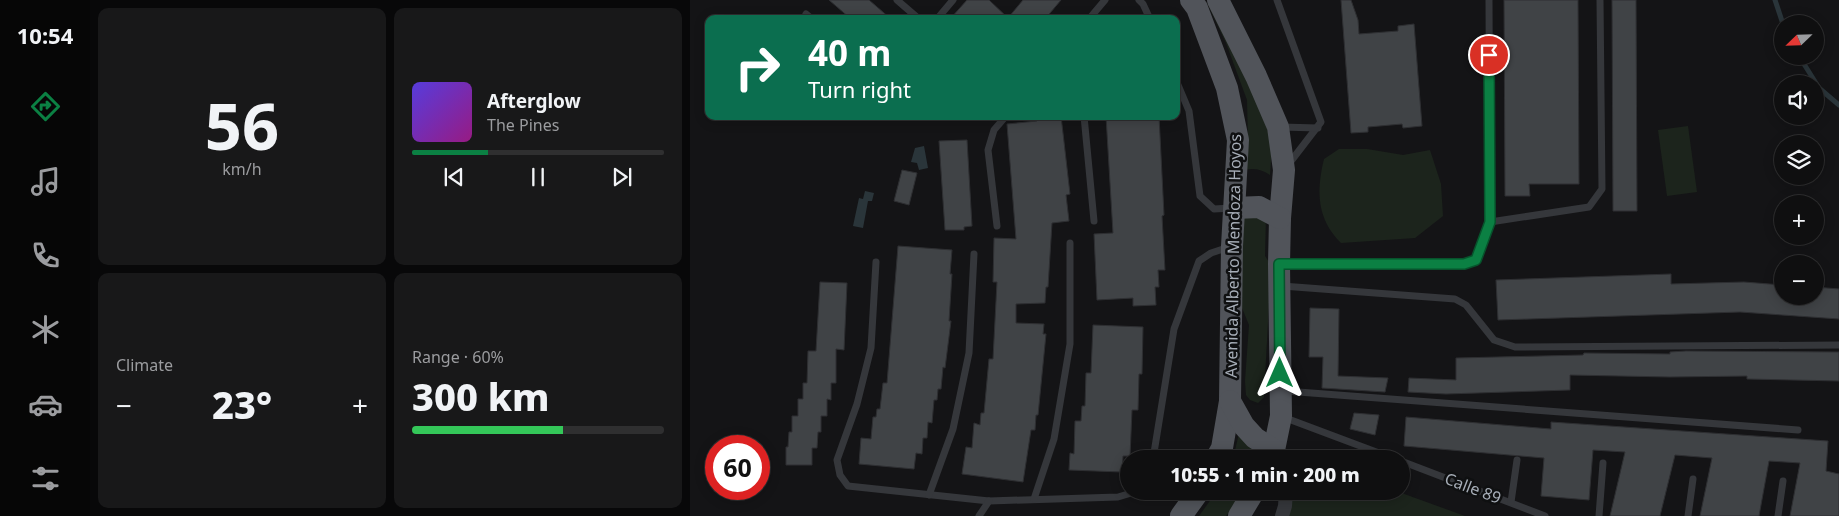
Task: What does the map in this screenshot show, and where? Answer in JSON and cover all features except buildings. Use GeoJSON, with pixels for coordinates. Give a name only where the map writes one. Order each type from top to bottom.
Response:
{"type":"FeatureCollection","features":[{"type":"Feature","properties":{"kind":"main road","name":"Avenida Alberto Mendoza Hoyos"},"geometry":{"type":"LineString","coordinates":[[1191,0],[1197,8],[1228,88],[1238,140],[1232,246],[1230,401],[1221,450]]}},
{"type":"Feature","properties":{"kind":"main road"},"geometry":{"type":"LineString","coordinates":[[1218,0],[1256,76],[1278,128],[1284,170],[1279,264],[1281,416],[1275,450]]}},
{"type":"Feature","properties":{"kind":"main road"},"geometry":{"type":"LineString","coordinates":[[1235,208],[1259,207],[1280,218]]}},
{"type":"Feature","properties":{"kind":"main road"},"geometry":{"type":"LineString","coordinates":[[1230,401],[1244,426],[1268,450]]}},
{"type":"Feature","properties":{"kind":"main road"},"geometry":{"type":"LineString","coordinates":[[1182,516],[1193,500]]}},
{"type":"Feature","properties":{"kind":"main road"},"geometry":{"type":"LineString","coordinates":[[1239,516],[1249,500]]}},
{"type":"Feature","properties":{"kind":"street"},"geometry":{"type":"LineString","coordinates":[[1282,516],[1285,500]]}},
{"type":"Feature","properties":{"kind":"lane"},"geometry":{"type":"LineString","coordinates":[[897,0],[914,15]]}},
{"type":"Feature","properties":{"kind":"lane"},"geometry":{"type":"LineString","coordinates":[[940,15],[953,0]]}},
{"type":"Feature","properties":{"kind":"lane"},"geometry":{"type":"LineString","coordinates":[[1093,15],[1106,0]]}},
{"type":"Feature","properties":{"kind":"lane"},"geometry":{"type":"LineString","coordinates":[[1139,0],[1148,15]]}},
{"type":"Feature","properties":{"kind":"lane"},"geometry":{"type":"LineString","coordinates":[[1277,0],[1321,122],[1284,170]]}},
{"type":"Feature","properties":{"kind":"lane"},"geometry":{"type":"LineString","coordinates":[[1279,264],[1464,264],[1476,260],[1490,222],[1489,0]]}},
{"type":"Feature","properties":{"kind":"lane"},"geometry":{"type":"LineString","coordinates":[[1490,222],[1589,207],[1602,189],[1600,0]]}},
{"type":"Feature","properties":{"kind":"lane"},"geometry":{"type":"LineString","coordinates":[[1180,90],[1189,111],[1200,196],[1214,209],[1235,208]]}},
{"type":"Feature","properties":{"kind":"lane"},"geometry":{"type":"LineString","coordinates":[[997,226],[988,150],[994,130],[1003,120]]}},
{"type":"Feature","properties":{"kind":"lane"},"geometry":{"type":"LineString","coordinates":[[1084,120],[1094,221]]}},
{"type":"Feature","properties":{"kind":"lane"},"geometry":{"type":"LineString","coordinates":[[1278,128],[1318,128]]}},
{"type":"Feature","properties":{"kind":"lane"},"geometry":{"type":"LineString","coordinates":[[1034,499],[1054,439],[1070,344],[1070,243]]}},
{"type":"Feature","properties":{"kind":"lane"},"geometry":{"type":"LineString","coordinates":[[1154,450],[1174,328],[1199,261],[1211,253],[1232,246]]}},
{"type":"Feature","properties":{"kind":"lane"},"geometry":{"type":"LineString","coordinates":[[928,495],[953,429],[968,353],[974,254]]}},
{"type":"Feature","properties":{"kind":"lane"},"geometry":{"type":"LineString","coordinates":[[876,262],[871,348],[857,404],[837,460],[840,475],[848,486],[989,501],[1120,496]]}},
{"type":"Feature","properties":{"kind":"lane"},"geometry":{"type":"LineString","coordinates":[[1279,286],[1455,299],[1466,305],[1494,340],[1515,347],[1839,345]]}},
{"type":"Feature","properties":{"kind":"lane"},"geometry":{"type":"LineString","coordinates":[[1280,391],[1798,430]]}},
{"type":"Feature","properties":{"kind":"lane"},"geometry":{"type":"LineString","coordinates":[[1281,416],[1371,450]]}},
{"type":"Feature","properties":{"kind":"lane"},"geometry":{"type":"LineString","coordinates":[[1511,502],[1517,460]]}},
{"type":"Feature","properties":{"kind":"lane"},"geometry":{"type":"LineString","coordinates":[[1598,516],[1603,463]]}},
{"type":"Feature","properties":{"kind":"lane","name":"Calle 89"},"geometry":{"type":"LineString","coordinates":[[1410,464],[1545,516]]}},
{"type":"Feature","properties":{"kind":"lane"},"geometry":{"type":"LineString","coordinates":[[1688,516],[1693,480]]}},
{"type":"Feature","properties":{"kind":"lane"},"geometry":{"type":"LineString","coordinates":[[1778,516],[1783,481]]}},
{"type":"Feature","properties":{"kind":"lane"},"geometry":{"type":"LineString","coordinates":[[979,516],[989,501]]}},
{"type":"Feature","properties":{"kind":"shaded area"},"geometry":{"type":"Polygon","coordinates":[[[1206,1],[1233,39],[1263,115],[1272,145],[1270,175],[1264,171],[1244,170],[1248,140],[1247,100],[1226,43],[1206,1]]]}},
{"type":"Feature","properties":{"kind":"shaded area"},"geometry":{"type":"Polygon","coordinates":[[[1688,126],[1697,192],[1667,196],[1658,130],[1688,126]]]}},
{"type":"Feature","properties":{"kind":"shaded area"},"geometry":{"type":"Polygon","coordinates":[[[924,146],[928,168],[919,170],[917,163],[911,162],[915,148],[924,146]]]}},
{"type":"Feature","properties":{"kind":"shaded area"},"geometry":{"type":"Polygon","coordinates":[[[1339,149],[1367,149],[1403,155],[1430,150],[1441,184],[1443,216],[1415,238],[1341,243],[1327,224],[1320,204],[1321,171],[1324,159],[1339,149]]]}},
{"type":"Feature","properties":{"kind":"shaded area"},"geometry":{"type":"Polygon","coordinates":[[[865,191],[874,193],[872,201],[868,201],[863,228],[853,226],[859,198],[863,199],[865,191]]]}},
{"type":"Feature","properties":{"kind":"shaded area"},"geometry":{"type":"Polygon","coordinates":[[[1243,215],[1266,215],[1265,256],[1271,265],[1264,397],[1258,403],[1250,400],[1246,395],[1245,381],[1249,325],[1240,303],[1243,215]]]}},
{"type":"Feature","properties":{"kind":"shaded area"},"geometry":{"type":"Polygon","coordinates":[[[1240,429],[1259,450],[1235,450],[1240,429]]]}},
{"type":"Feature","properties":{"kind":"shaded area"},"geometry":{"type":"Polygon","coordinates":[[[1410,496],[1465,516],[1288,516],[1292,500],[1410,500],[1410,496]]]}},
{"type":"Feature","properties":{"kind":"shaded area"},"geometry":{"type":"Polygon","coordinates":[[[1211,500],[1238,500],[1226,516],[1199,516],[1211,500]]]}},
{"type":"Feature","properties":{"kind":"waterway"},"geometry":{"type":"LineString","coordinates":[[1775,0],[1780,15]]}},
{"type":"Feature","properties":{"kind":"waterway"},"geometry":{"type":"LineString","coordinates":[[1805,65],[1819,88],[1839,105]]}},
{"type":"Feature","properties":{"kind":"route"},"geometry":{"type":"LineString","coordinates":[[1280,373],[1279,264],[1464,264],[1476,260],[1490,222],[1489,55]]}}]}
